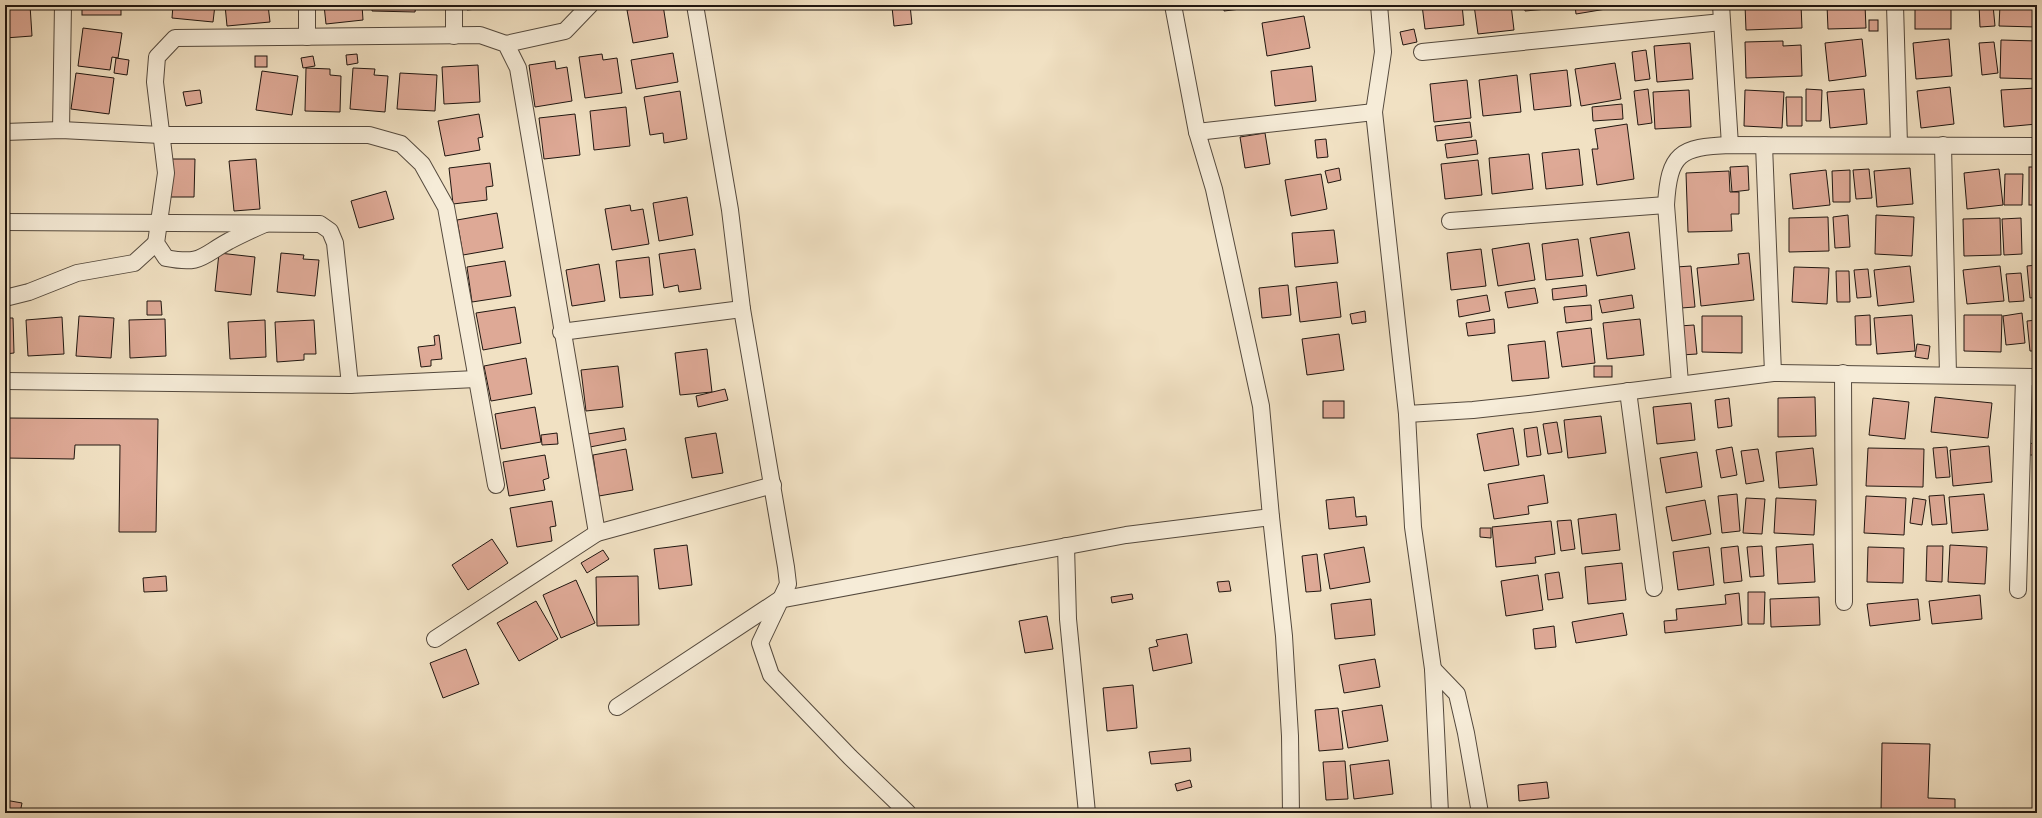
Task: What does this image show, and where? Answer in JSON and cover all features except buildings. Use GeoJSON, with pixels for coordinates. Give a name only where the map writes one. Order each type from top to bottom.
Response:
{"type":"FeatureCollection","features":[{"type":"Feature","properties":{"kind":"street"},"geometry":{"type":"LineString","coordinates":[[61,130],[63,5]]}},
{"type":"Feature","properties":{"kind":"street"},"geometry":{"type":"LineString","coordinates":[[307,5],[308,37]]}},
{"type":"Feature","properties":{"kind":"street"},"geometry":{"type":"LineString","coordinates":[[454,5],[454,36]]}},
{"type":"Feature","properties":{"kind":"street"},"geometry":{"type":"LineString","coordinates":[[266,224],[227,242],[200,259],[182,261],[166,258],[156,243],[166,173],[155,82],[158,57],[175,38],[480,35],[506,44],[565,30],[590,5]]}},
{"type":"Feature","properties":{"kind":"street"},"geometry":{"type":"LineString","coordinates":[[695,5],[730,210],[742,309],[773,485],[788,584],[779,600],[760,643],[772,675],[850,757],[908,813]]}},
{"type":"Feature","properties":{"kind":"street"},"geometry":{"type":"LineString","coordinates":[[1173,5],[1197,132],[1214,189],[1261,406],[1284,636],[1290,736],[1291,813]]}},
{"type":"Feature","properties":{"kind":"street"},"geometry":{"type":"LineString","coordinates":[[1379,5],[1382,52],[1374,112],[1407,414],[1414,527],[1433,669],[1440,813]]}},
{"type":"Feature","properties":{"kind":"street"},"geometry":{"type":"LineString","coordinates":[[1721,5],[1730,145]]}},
{"type":"Feature","properties":{"kind":"street"},"geometry":{"type":"LineString","coordinates":[[1894,5],[1899,145]]}},
{"type":"Feature","properties":{"kind":"street"},"geometry":{"type":"LineString","coordinates":[[1422,52],[1722,22]]}},
{"type":"Feature","properties":{"kind":"street"},"geometry":{"type":"LineString","coordinates":[[506,44],[518,68],[541,199],[561,332],[582,441],[597,533]]}},
{"type":"Feature","properties":{"kind":"street"},"geometry":{"type":"LineString","coordinates":[[1197,132],[1374,112]]}},
{"type":"Feature","properties":{"kind":"street"},"geometry":{"type":"LineString","coordinates":[[5,132],[61,130],[161,135],[369,135],[401,144],[422,164],[446,207],[496,485]]}},
{"type":"Feature","properties":{"kind":"street"},"geometry":{"type":"LineString","coordinates":[[1680,384],[1666,205],[1667,184],[1672,165],[1684,153],[1704,146],[1730,145],[2037,146]]}},
{"type":"Feature","properties":{"kind":"street"},"geometry":{"type":"LineString","coordinates":[[1764,145],[1773,373]]}},
{"type":"Feature","properties":{"kind":"street"},"geometry":{"type":"LineString","coordinates":[[1943,145],[1948,375]]}},
{"type":"Feature","properties":{"kind":"street"},"geometry":{"type":"LineString","coordinates":[[1450,221],[1666,205]]}},
{"type":"Feature","properties":{"kind":"street"},"geometry":{"type":"LineString","coordinates":[[5,222],[320,224],[330,231],[335,243],[350,385]]}},
{"type":"Feature","properties":{"kind":"street"},"geometry":{"type":"LineString","coordinates":[[5,298],[29,292],[77,273],[134,263],[156,243]]}},
{"type":"Feature","properties":{"kind":"street"},"geometry":{"type":"LineString","coordinates":[[561,332],[742,309]]}},
{"type":"Feature","properties":{"kind":"street"},"geometry":{"type":"LineString","coordinates":[[1407,414],[1472,410],[1773,373],[2031,377],[2018,590]]}},
{"type":"Feature","properties":{"kind":"street"},"geometry":{"type":"LineString","coordinates":[[1844,373],[1844,602]]}},
{"type":"Feature","properties":{"kind":"street"},"geometry":{"type":"LineString","coordinates":[[5,381],[350,385],[476,379]]}},
{"type":"Feature","properties":{"kind":"street"},"geometry":{"type":"LineString","coordinates":[[1628,390],[1654,588]]}},
{"type":"Feature","properties":{"kind":"street"},"geometry":{"type":"LineString","coordinates":[[435,639],[597,533],[773,485]]}},
{"type":"Feature","properties":{"kind":"street"},"geometry":{"type":"LineString","coordinates":[[617,707],[779,600],[1126,535],[1271,517]]}},
{"type":"Feature","properties":{"kind":"street"},"geometry":{"type":"LineString","coordinates":[[1066,546],[1068,619],[1087,813]]}},
{"type":"Feature","properties":{"kind":"street"},"geometry":{"type":"LineString","coordinates":[[1433,669],[1457,694],[1466,733],[1480,813]]}}]}
